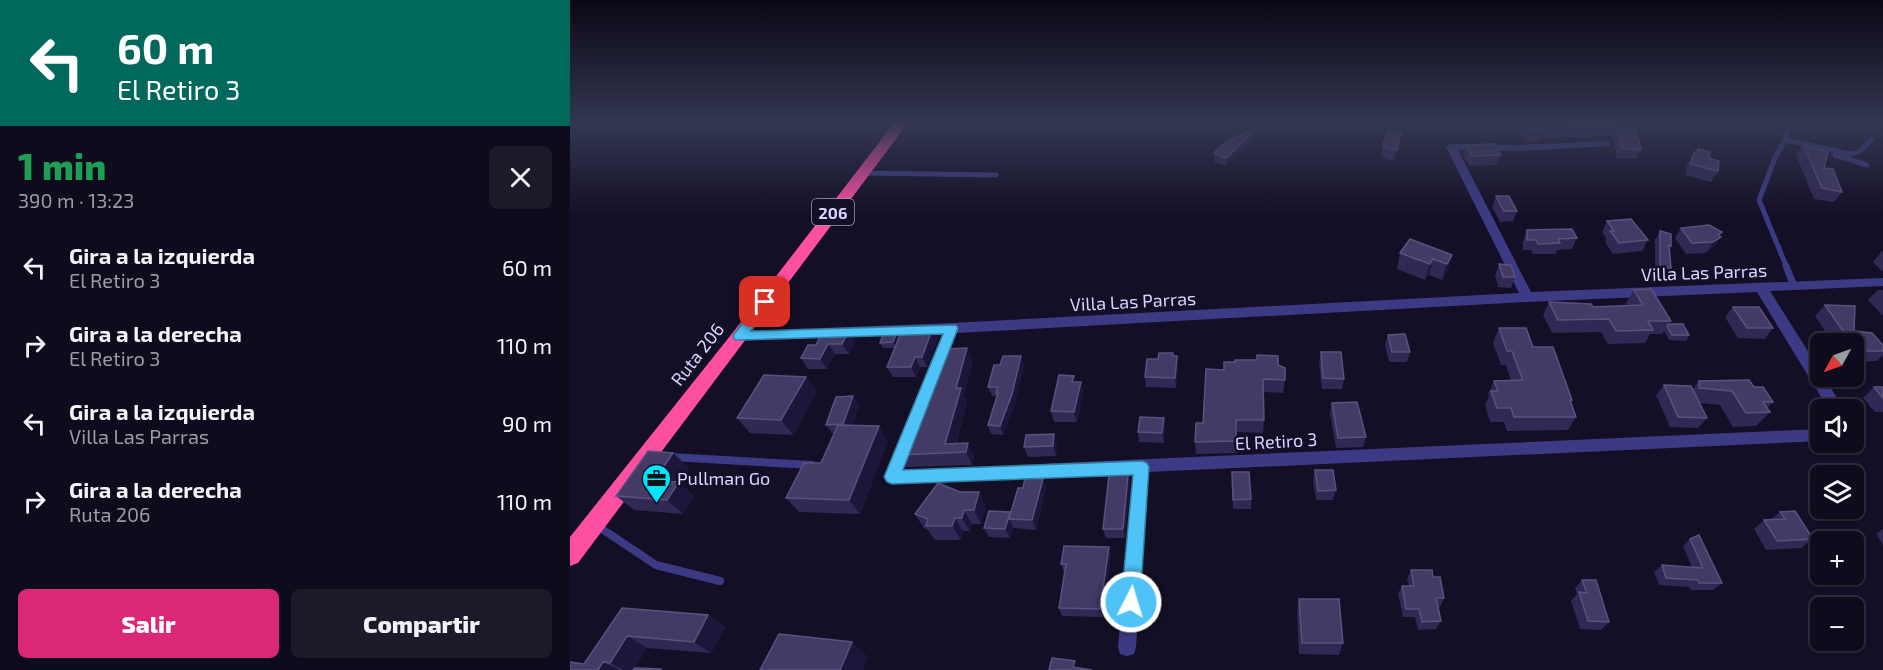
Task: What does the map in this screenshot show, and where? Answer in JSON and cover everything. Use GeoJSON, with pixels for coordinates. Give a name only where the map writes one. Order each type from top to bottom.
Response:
{"type":"FeatureCollection","features":[{"type":"Feature","properties":{"kind":"highway","name":"Ruta 206"},"geometry":{"type":"LineString","coordinates":[[570,555],[877,154]]}},
{"type":"Feature","properties":{"kind":"street"},"geometry":{"type":"LineString","coordinates":[[1455,154],[1527,297]]}},
{"type":"Feature","properties":{"kind":"street","name":"Villa Las Parras"},"geometry":{"type":"LineString","coordinates":[[740,336],[951,328],[1527,297],[1883,282]]}},
{"type":"Feature","properties":{"kind":"street"},"geometry":{"type":"LineString","coordinates":[[1761,288],[1831,399]]}},
{"type":"Feature","properties":{"kind":"street","name":"El Retiro 3"},"geometry":{"type":"LineString","coordinates":[[951,328],[892,477],[1810,436]]}},
{"type":"Feature","properties":{"kind":"street"},"geometry":{"type":"LineString","coordinates":[[1127,646],[1142,467]]}},
{"type":"Feature","properties":{"kind":"lane"},"geometry":{"type":"LineString","coordinates":[[1777,154],[1759,200],[1794,286]]}},
{"type":"Feature","properties":{"kind":"lane"},"geometry":{"type":"LineString","coordinates":[[1832,154],[1866,165]]}},
{"type":"Feature","properties":{"kind":"lane"},"geometry":{"type":"LineString","coordinates":[[863,173],[996,175]]}},
{"type":"Feature","properties":{"kind":"lane"},"geometry":{"type":"LineString","coordinates":[[647,456],[818,465]]}},
{"type":"Feature","properties":{"kind":"lane"},"geometry":{"type":"LineString","coordinates":[[594,524],[628,548],[657,564],[720,581]]}},
{"type":"Feature","properties":{"kind":"building"},"geometry":{"type":"Polygon","coordinates":[[[1217,154],[1230,154],[1226,158],[1217,154]]]}},
{"type":"Feature","properties":{"kind":"building"},"geometry":{"type":"Polygon","coordinates":[[[1471,154],[1501,155],[1472,156],[1471,154]]]}},
{"type":"Feature","properties":{"kind":"building"},"geometry":{"type":"Polygon","coordinates":[[[1693,154],[1710,154],[1709,158],[1719,161],[1718,171],[1691,164],[1693,154]]]}},
{"type":"Feature","properties":{"kind":"building"},"geometry":{"type":"Polygon","coordinates":[[[1807,154],[1827,154],[1824,168],[1833,169],[1842,192],[1822,188],[1807,154]]]}},
{"type":"Feature","properties":{"kind":"building"},"geometry":{"type":"Polygon","coordinates":[[[1496,196],[1509,196],[1517,211],[1504,211],[1496,196]]]}},
{"type":"Feature","properties":{"kind":"building"},"geometry":{"type":"Polygon","coordinates":[[[1631,219],[1648,240],[1619,243],[1610,231],[1614,231],[1607,221],[1631,219]]]}},
{"type":"Feature","properties":{"kind":"building"},"geometry":{"type":"Polygon","coordinates":[[[1709,225],[1722,232],[1718,235],[1721,237],[1713,242],[1692,243],[1681,228],[1709,225]]]}},
{"type":"Feature","properties":{"kind":"building"},"geometry":{"type":"Polygon","coordinates":[[[1572,229],[1577,238],[1558,239],[1560,243],[1538,244],[1536,240],[1527,240],[1527,230],[1572,229]]]}},
{"type":"Feature","properties":{"kind":"building"},"geometry":{"type":"Polygon","coordinates":[[[1660,231],[1671,234],[1671,246],[1669,245],[1671,268],[1660,266],[1660,231]]]}},
{"type":"Feature","properties":{"kind":"building"},"geometry":{"type":"Polygon","coordinates":[[[1410,239],[1452,255],[1447,264],[1433,259],[1430,264],[1400,253],[1410,239]]]}},
{"type":"Feature","properties":{"kind":"building"},"geometry":{"type":"Polygon","coordinates":[[[1499,264],[1511,265],[1515,277],[1503,277],[1499,264]]]}},
{"type":"Feature","properties":{"kind":"building"},"geometry":{"type":"Polygon","coordinates":[[[1651,289],[1671,321],[1648,321],[1653,330],[1616,331],[1609,319],[1558,320],[1549,302],[1591,304],[1593,307],[1643,305],[1634,290],[1651,289]]]}},
{"type":"Feature","properties":{"kind":"building"},"geometry":{"type":"Polygon","coordinates":[[[1825,305],[1855,306],[1854,331],[1872,333],[1883,345],[1883,351],[1864,351],[1864,333],[1844,333],[1825,305]]]}},
{"type":"Feature","properties":{"kind":"building"},"geometry":{"type":"Polygon","coordinates":[[[1733,307],[1759,307],[1773,328],[1747,328],[1733,307]]]}},
{"type":"Feature","properties":{"kind":"building"},"geometry":{"type":"Polygon","coordinates":[[[1683,324],[1689,335],[1672,335],[1667,326],[1683,324]]]}},
{"type":"Feature","properties":{"kind":"building"},"geometry":{"type":"Polygon","coordinates":[[[933,327],[922,357],[915,357],[911,367],[887,367],[903,328],[933,327]]]}},
{"type":"Feature","properties":{"kind":"building"},"geometry":{"type":"Polygon","coordinates":[[[1499,328],[1526,328],[1533,347],[1553,347],[1576,417],[1514,417],[1511,408],[1497,408],[1491,391],[1498,391],[1494,381],[1522,380],[1512,351],[1507,351],[1499,328]]]}},
{"type":"Feature","properties":{"kind":"building"},"geometry":{"type":"Polygon","coordinates":[[[823,330],[849,330],[842,344],[828,344],[820,359],[801,358],[808,345],[816,345],[823,330]]]}},
{"type":"Feature","properties":{"kind":"building"},"geometry":{"type":"Polygon","coordinates":[[[884,332],[897,332],[893,342],[880,343],[884,332]]]}},
{"type":"Feature","properties":{"kind":"building"},"geometry":{"type":"Polygon","coordinates":[[[1405,334],[1410,352],[1392,352],[1388,335],[1405,334]]]}},
{"type":"Feature","properties":{"kind":"building"},"geometry":{"type":"Polygon","coordinates":[[[967,348],[956,388],[961,388],[945,444],[968,443],[966,452],[899,455],[906,436],[912,436],[928,383],[942,349],[967,348]]]}},
{"type":"Feature","properties":{"kind":"building"},"geometry":{"type":"Polygon","coordinates":[[[1321,352],[1341,352],[1344,379],[1323,378],[1321,352]]]}},
{"type":"Feature","properties":{"kind":"building"},"geometry":{"type":"Polygon","coordinates":[[[1159,353],[1173,353],[1173,356],[1177,356],[1175,378],[1145,377],[1147,359],[1158,359],[1159,353]]]}},
{"type":"Feature","properties":{"kind":"building"},"geometry":{"type":"Polygon","coordinates":[[[1257,355],[1278,356],[1278,365],[1285,368],[1285,380],[1263,379],[1264,420],[1236,420],[1236,441],[1195,442],[1196,423],[1203,423],[1206,369],[1224,370],[1224,362],[1257,360],[1257,355]]]}},
{"type":"Feature","properties":{"kind":"building"},"geometry":{"type":"Polygon","coordinates":[[[1003,356],[1021,356],[1012,394],[1000,426],[988,425],[998,387],[988,387],[994,365],[1000,365],[1003,356]]]}},
{"type":"Feature","properties":{"kind":"building"},"geometry":{"type":"Polygon","coordinates":[[[764,375],[806,377],[781,420],[737,418],[764,375]]]}},
{"type":"Feature","properties":{"kind":"building"},"geometry":{"type":"Polygon","coordinates":[[[1059,375],[1074,376],[1072,382],[1081,382],[1074,412],[1051,411],[1059,375]]]}},
{"type":"Feature","properties":{"kind":"building"},"geometry":{"type":"Polygon","coordinates":[[[1749,380],[1754,387],[1763,387],[1773,402],[1763,402],[1770,412],[1746,413],[1732,391],[1699,388],[1699,381],[1749,380]]]}},
{"type":"Feature","properties":{"kind":"building"},"geometry":{"type":"Polygon","coordinates":[[[1664,385],[1691,386],[1707,418],[1678,417],[1664,385]]]}},
{"type":"Feature","properties":{"kind":"building"},"geometry":{"type":"Polygon","coordinates":[[[1874,387],[1883,387],[1883,398],[1874,387]]]}},
{"type":"Feature","properties":{"kind":"building"},"geometry":{"type":"Polygon","coordinates":[[[853,396],[843,424],[826,425],[836,397],[853,396]]]}},
{"type":"Feature","properties":{"kind":"building"},"geometry":{"type":"Polygon","coordinates":[[[1357,402],[1366,437],[1338,438],[1332,403],[1357,402]]]}},
{"type":"Feature","properties":{"kind":"building"},"geometry":{"type":"Polygon","coordinates":[[[1140,417],[1164,418],[1162,433],[1138,432],[1140,417]]]}},
{"type":"Feature","properties":{"kind":"building"},"geometry":{"type":"Polygon","coordinates":[[[838,425],[879,426],[849,500],[786,498],[804,463],[821,463],[838,425]]]}},
{"type":"Feature","properties":{"kind":"building"},"geometry":{"type":"Polygon","coordinates":[[[1054,434],[1053,446],[1024,447],[1026,435],[1054,434]]]}},
{"type":"Feature","properties":{"kind":"building"},"geometry":{"type":"Polygon","coordinates":[[[648,451],[673,453],[654,481],[679,482],[667,500],[616,496],[648,451]]]}},
{"type":"Feature","properties":{"kind":"building"},"geometry":{"type":"Polygon","coordinates":[[[1315,470],[1333,470],[1336,490],[1318,491],[1315,470]]]}},
{"type":"Feature","properties":{"kind":"building"},"geometry":{"type":"Polygon","coordinates":[[[1232,472],[1249,472],[1251,499],[1233,500],[1232,472]]]}},
{"type":"Feature","properties":{"kind":"building"},"geometry":{"type":"Polygon","coordinates":[[[1109,475],[1128,475],[1123,529],[1103,529],[1109,475]]]}},
{"type":"Feature","properties":{"kind":"building"},"geometry":{"type":"Polygon","coordinates":[[[1025,478],[1043,479],[1032,520],[1009,519],[1018,488],[1023,488],[1025,478]]]}},
{"type":"Feature","properties":{"kind":"building"},"geometry":{"type":"Polygon","coordinates":[[[938,483],[960,492],[979,492],[974,510],[964,510],[962,518],[955,518],[952,526],[926,526],[928,519],[915,514],[938,483]]]}},
{"type":"Feature","properties":{"kind":"building"},"geometry":{"type":"Polygon","coordinates":[[[989,511],[1010,512],[1005,529],[984,528],[989,511]]]}},
{"type":"Feature","properties":{"kind":"building"},"geometry":{"type":"Polygon","coordinates":[[[1795,511],[1810,534],[1810,539],[1777,541],[1764,520],[1785,519],[1780,512],[1795,511]]]}},
{"type":"Feature","properties":{"kind":"building"},"geometry":{"type":"Polygon","coordinates":[[[1699,535],[1722,583],[1699,583],[1698,580],[1666,578],[1662,565],[1703,568],[1690,539],[1699,535]]]}},
{"type":"Feature","properties":{"kind":"building"},"geometry":{"type":"Polygon","coordinates":[[[1064,546],[1109,547],[1100,609],[1059,608],[1066,564],[1061,564],[1064,546]]]}},
{"type":"Feature","properties":{"kind":"building"},"geometry":{"type":"Polygon","coordinates":[[[1411,570],[1432,570],[1433,577],[1440,577],[1444,598],[1436,598],[1441,621],[1422,622],[1419,609],[1406,609],[1402,586],[1414,586],[1411,570]]]}},
{"type":"Feature","properties":{"kind":"building"},"geometry":{"type":"Polygon","coordinates":[[[1582,580],[1596,580],[1609,622],[1588,621],[1579,592],[1587,593],[1582,580]]]}},
{"type":"Feature","properties":{"kind":"building"},"geometry":{"type":"Polygon","coordinates":[[[1299,599],[1339,599],[1343,643],[1302,643],[1299,599]]]}},
{"type":"Feature","properties":{"kind":"building"},"geometry":{"type":"Polygon","coordinates":[[[622,608],[708,615],[694,642],[627,636],[610,663],[603,662],[598,670],[570,670],[570,662],[584,664],[622,608]]]}},
{"type":"Feature","properties":{"kind":"building"},"geometry":{"type":"Polygon","coordinates":[[[779,634],[852,642],[840,670],[760,670],[779,634]]]}},
{"type":"Feature","properties":{"kind":"building"},"geometry":{"type":"Polygon","coordinates":[[[1052,658],[1075,661],[1073,667],[1092,670],[1049,670],[1052,658]]]}},
{"type":"Feature","properties":{"kind":"building"},"geometry":{"type":"Polygon","coordinates":[[[635,668],[662,669],[633,670],[635,668]]]}},
{"type":"Feature","properties":{"kind":"place","name":"Pullman Go"},"geometry":{"type":"Point","coordinates":[656,504]}},
{"type":"Feature","properties":{"kind":"route"},"geometry":{"type":"LineString","coordinates":[[765,302],[740,336],[951,328],[892,477],[1142,467],[1131,602]]}}]}
